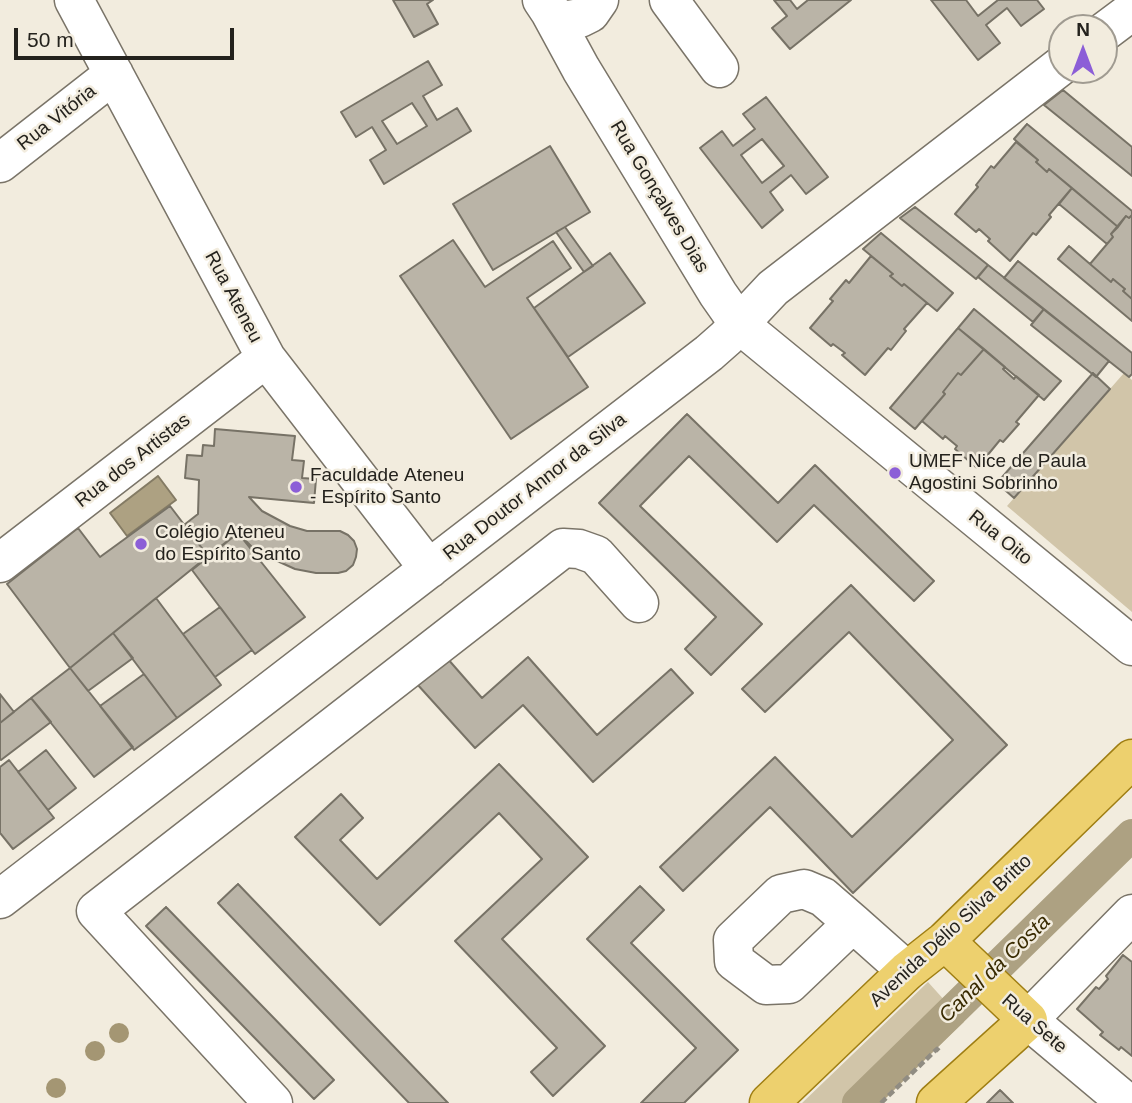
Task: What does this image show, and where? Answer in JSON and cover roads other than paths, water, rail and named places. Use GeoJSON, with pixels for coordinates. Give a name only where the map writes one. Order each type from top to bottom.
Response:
{"type":"FeatureCollection","features":[{"type":"Feature","properties":{"kind":"main road","name":"Avenida Délio Silva Britto"},"geometry":{"type":"LineString","coordinates":[[769,1103],[907,971],[956,952],[1132,759]]}},
{"type":"Feature","properties":{"kind":"main road","name":"Rua Sete"},"geometry":{"type":"LineString","coordinates":[[956,952],[1015,1008]]}},
{"type":"Feature","properties":{"kind":"main road"},"geometry":{"type":"LineString","coordinates":[[936,1103],[1015,1008]]}},
{"type":"Feature","properties":{"kind":"street","name":"Rua Ateneu"},"geometry":{"type":"LineString","coordinates":[[75,0],[266,358],[429,569]]}},
{"type":"Feature","properties":{"kind":"street"},"geometry":{"type":"LineString","coordinates":[[669,0],[719,68]]}},
{"type":"Feature","properties":{"kind":"street"},"geometry":{"type":"LineString","coordinates":[[546,6],[559,18],[569,20],[580,18],[597,4]]}},
{"type":"Feature","properties":{"kind":"street"},"geometry":{"type":"LineString","coordinates":[[581,69],[582,38],[597,4]]}},
{"type":"Feature","properties":{"kind":"street","name":"Rua Gonçalves Dias"},"geometry":{"type":"LineString","coordinates":[[546,6],[581,69],[739,324]]}},
{"type":"Feature","properties":{"kind":"street","name":"Rua Vitória"},"geometry":{"type":"LineString","coordinates":[[0,163],[114,74]]}},
{"type":"Feature","properties":{"kind":"street","name":"Rua Doutor Annor da Silva"},"geometry":{"type":"LineString","coordinates":[[0,899],[709,353],[773,288],[1048,76]]}},
{"type":"Feature","properties":{"kind":"street","name":"Rua Oito"},"geometry":{"type":"LineString","coordinates":[[739,324],[1132,646]]}},
{"type":"Feature","properties":{"kind":"street","name":"Rua dos Artistas"},"geometry":{"type":"LineString","coordinates":[[0,564],[266,358]]}},
{"type":"Feature","properties":{"kind":"street"},"geometry":{"type":"LineString","coordinates":[[272,1103],[96,911],[563,548],[579,549],[596,555],[639,603]]}},
{"type":"Feature","properties":{"kind":"street"},"geometry":{"type":"LineString","coordinates":[[1015,1008],[1132,914]]}},
{"type":"Feature","properties":{"kind":"street"},"geometry":{"type":"LineString","coordinates":[[853,923],[907,971]]}},
{"type":"Feature","properties":{"kind":"street","name":"Rua Sete"},"geometry":{"type":"LineString","coordinates":[[1015,1008],[1127,1103]]}},
{"type":"Feature","properties":{"kind":"waterway","name":"Canal da Costa"},"geometry":{"type":"LineString","coordinates":[[858,1103],[1132,835]]}},
{"type":"Feature","properties":{"kind":"place","name":"UMEF Nice de Paula Agostini Sobrinho"},"geometry":{"type":"Point","coordinates":[895,473]}},
{"type":"Feature","properties":{"kind":"place","name":"Faculdade Ateneu - Espírito Santo"},"geometry":{"type":"Point","coordinates":[296,487]}},
{"type":"Feature","properties":{"kind":"place","name":"Colégio Ateneu do Espírito Santo"},"geometry":{"type":"Point","coordinates":[141,544]}}]}
